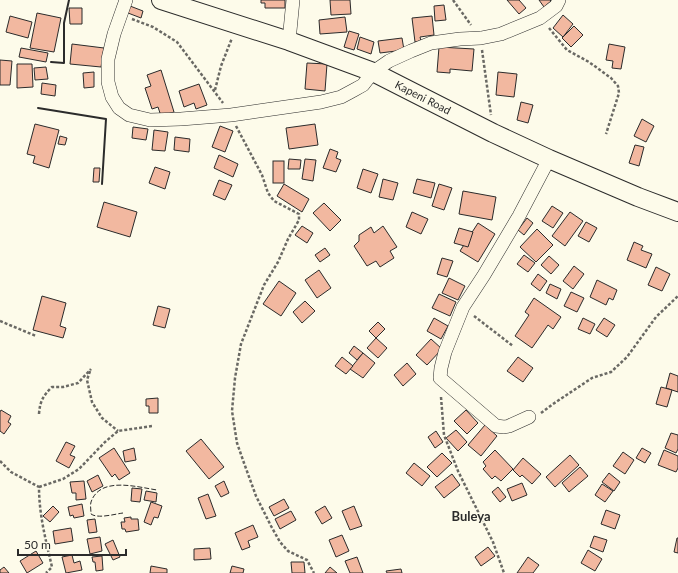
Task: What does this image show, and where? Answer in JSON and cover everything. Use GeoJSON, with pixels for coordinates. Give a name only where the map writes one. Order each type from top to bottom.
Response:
{"type":"FeatureCollection","features":[{"type":"Feature","properties":{"kind":"main road","name":"Kapeni Road"},"geometry":{"type":"LineString","coordinates":[[161,0],[289,41],[373,72],[493,133],[549,159],[638,197],[678,212]]}},
{"type":"Feature","properties":{"kind":"street"},"geometry":{"type":"LineString","coordinates":[[126,0],[114,34],[108,59],[108,82],[112,97],[119,108],[129,114],[150,120],[230,115],[321,102],[341,97],[363,85],[373,72],[389,61],[431,42],[481,38],[501,34],[540,18],[556,6],[559,0]]}},
{"type":"Feature","properties":{"kind":"street"},"geometry":{"type":"LineString","coordinates":[[289,41],[293,0]]}},
{"type":"Feature","properties":{"kind":"street"},"geometry":{"type":"LineString","coordinates":[[529,417],[509,426],[496,426],[440,378],[444,352],[463,307],[519,216],[549,159]]}},
{"type":"Feature","properties":{"kind":"path"},"geometry":{"type":"LineString","coordinates":[[453,0],[481,38],[493,133]]}},
{"type":"Feature","properties":{"kind":"path"},"geometry":{"type":"LineString","coordinates":[[121,14],[153,27],[177,42],[214,90],[230,115],[262,175],[268,193],[274,201],[299,214],[299,220],[288,239],[278,262],[264,285],[241,344],[235,378],[232,411],[237,443],[256,496],[280,542],[288,551],[307,560],[314,573]]}},
{"type":"Feature","properties":{"kind":"path"},"geometry":{"type":"LineString","coordinates":[[540,18],[567,50],[589,62],[611,78],[618,86],[619,93],[606,134]]}},
{"type":"Feature","properties":{"kind":"path"},"geometry":{"type":"LineString","coordinates":[[214,90],[223,60],[238,24]]}},
{"type":"Feature","properties":{"kind":"path"},"geometry":{"type":"LineString","coordinates":[[529,417],[540,414],[592,378],[611,372],[627,357],[656,316],[678,296]]}},
{"type":"Feature","properties":{"kind":"path"},"geometry":{"type":"LineString","coordinates":[[463,307],[513,346]]}},
{"type":"Feature","properties":{"kind":"path"},"geometry":{"type":"LineString","coordinates":[[0,321],[36,336]]}},
{"type":"Feature","properties":{"kind":"path"},"geometry":{"type":"LineString","coordinates":[[39,414],[40,404],[44,395],[52,387],[63,387],[78,383],[91,369],[87,380],[92,402],[102,418],[118,431]]}},
{"type":"Feature","properties":{"kind":"path"},"geometry":{"type":"LineString","coordinates":[[440,378],[444,434],[458,471],[493,542],[504,573]]}},
{"type":"Feature","properties":{"kind":"path"},"geometry":{"type":"LineString","coordinates":[[0,461],[11,472],[39,487],[63,479],[79,468],[118,431],[152,426]]}},
{"type":"Feature","properties":{"kind":"path"},"geometry":{"type":"LineString","coordinates":[[39,487],[39,504],[42,524],[52,567],[46,573]]}},
{"type":"Feature","properties":{"kind":"building"},"geometry":{"type":"Polygon","coordinates":[[[261,0],[285,0],[285,8],[265,8],[265,3],[261,3],[261,0]]]}},
{"type":"Feature","properties":{"kind":"building"},"geometry":{"type":"Polygon","coordinates":[[[330,0],[350,0],[351,14],[331,15],[330,0]]]}},
{"type":"Feature","properties":{"kind":"building"},"geometry":{"type":"Polygon","coordinates":[[[507,0],[519,0],[526,8],[519,14],[507,0]]]}},
{"type":"Feature","properties":{"kind":"building"},"geometry":{"type":"Polygon","coordinates":[[[539,0],[550,0],[551,1],[544,7],[539,0]]]}},
{"type":"Feature","properties":{"kind":"building"},"geometry":{"type":"Polygon","coordinates":[[[444,5],[446,20],[435,21],[434,6],[444,5]]]}},
{"type":"Feature","properties":{"kind":"building"},"geometry":{"type":"Polygon","coordinates":[[[130,6],[143,11],[141,18],[128,13],[130,6]]]}},
{"type":"Feature","properties":{"kind":"building"},"geometry":{"type":"Polygon","coordinates":[[[69,8],[82,8],[82,24],[70,24],[69,8]]]}},
{"type":"Feature","properties":{"kind":"building"},"geometry":{"type":"Polygon","coordinates":[[[37,13],[61,18],[54,52],[30,48],[37,13]]]}},
{"type":"Feature","properties":{"kind":"building"},"geometry":{"type":"Polygon","coordinates":[[[563,15],[573,24],[563,37],[553,28],[563,15]]]}},
{"type":"Feature","properties":{"kind":"building"},"geometry":{"type":"Polygon","coordinates":[[[10,16],[32,22],[28,38],[6,32],[10,16]]]}},
{"type":"Feature","properties":{"kind":"building"},"geometry":{"type":"Polygon","coordinates":[[[432,16],[434,35],[420,37],[421,41],[415,42],[412,18],[432,16]]]}},
{"type":"Feature","properties":{"kind":"building"},"geometry":{"type":"Polygon","coordinates":[[[345,17],[347,32],[320,34],[319,20],[345,17]]]}},
{"type":"Feature","properties":{"kind":"building"},"geometry":{"type":"Polygon","coordinates":[[[574,26],[583,35],[571,47],[562,38],[574,26]]]}},
{"type":"Feature","properties":{"kind":"building"},"geometry":{"type":"Polygon","coordinates":[[[349,31],[359,34],[354,50],[344,47],[349,31]]]}},
{"type":"Feature","properties":{"kind":"building"},"geometry":{"type":"Polygon","coordinates":[[[360,37],[374,42],[371,54],[357,49],[360,37]]]}},
{"type":"Feature","properties":{"kind":"building"},"geometry":{"type":"Polygon","coordinates":[[[402,38],[404,50],[380,53],[378,41],[402,38]]]}},
{"type":"Feature","properties":{"kind":"building"},"geometry":{"type":"Polygon","coordinates":[[[72,44],[104,48],[101,67],[70,64],[72,44]]]}},
{"type":"Feature","properties":{"kind":"building"},"geometry":{"type":"Polygon","coordinates":[[[609,44],[625,47],[621,69],[612,68],[613,61],[606,60],[609,44]]]}},
{"type":"Feature","properties":{"kind":"building"},"geometry":{"type":"Polygon","coordinates":[[[439,47],[474,49],[472,71],[450,69],[450,73],[437,72],[439,47]]]}},
{"type":"Feature","properties":{"kind":"building"},"geometry":{"type":"Polygon","coordinates":[[[21,48],[48,53],[46,62],[19,57],[21,48]]]}},
{"type":"Feature","properties":{"kind":"building"},"geometry":{"type":"Polygon","coordinates":[[[0,60],[12,61],[10,85],[0,85],[0,60]]]}},
{"type":"Feature","properties":{"kind":"building"},"geometry":{"type":"Polygon","coordinates":[[[307,63],[327,64],[325,91],[305,89],[307,63]]]}},
{"type":"Feature","properties":{"kind":"building"},"geometry":{"type":"Polygon","coordinates":[[[17,64],[32,64],[33,87],[17,88],[17,64]]]}},
{"type":"Feature","properties":{"kind":"building"},"geometry":{"type":"Polygon","coordinates":[[[46,67],[48,79],[35,80],[34,68],[46,67]]]}},
{"type":"Feature","properties":{"kind":"building"},"geometry":{"type":"Polygon","coordinates":[[[161,70],[174,112],[161,116],[158,107],[152,109],[145,88],[151,86],[147,75],[161,70]]]}},
{"type":"Feature","properties":{"kind":"building"},"geometry":{"type":"Polygon","coordinates":[[[94,72],[94,87],[84,88],[83,73],[94,72]]]}},
{"type":"Feature","properties":{"kind":"building"},"geometry":{"type":"Polygon","coordinates":[[[498,72],[517,74],[514,97],[496,95],[498,72]]]}},
{"type":"Feature","properties":{"kind":"building"},"geometry":{"type":"Polygon","coordinates":[[[42,83],[56,85],[55,96],[41,94],[42,83]]]}},
{"type":"Feature","properties":{"kind":"building"},"geometry":{"type":"Polygon","coordinates":[[[199,84],[207,105],[196,109],[194,103],[184,107],[179,91],[199,84]]]}},
{"type":"Feature","properties":{"kind":"building"},"geometry":{"type":"Polygon","coordinates":[[[521,102],[533,105],[528,123],[517,120],[521,102]]]}},
{"type":"Feature","properties":{"kind":"building"},"geometry":{"type":"Polygon","coordinates":[[[642,119],[654,126],[646,142],[634,136],[642,119]]]}},
{"type":"Feature","properties":{"kind":"building"},"geometry":{"type":"Polygon","coordinates":[[[35,124],[59,130],[49,168],[33,163],[35,156],[27,154],[35,124]]]}},
{"type":"Feature","properties":{"kind":"building"},"geometry":{"type":"Polygon","coordinates":[[[315,124],[318,145],[289,149],[286,128],[315,124]]]}},
{"type":"Feature","properties":{"kind":"building"},"geometry":{"type":"Polygon","coordinates":[[[220,126],[233,131],[225,152],[212,147],[220,126]]]}},
{"type":"Feature","properties":{"kind":"building"},"geometry":{"type":"Polygon","coordinates":[[[133,127],[148,129],[146,140],[132,138],[133,127]]]}},
{"type":"Feature","properties":{"kind":"building"},"geometry":{"type":"Polygon","coordinates":[[[154,130],[168,132],[165,151],[152,150],[154,130]]]}},
{"type":"Feature","properties":{"kind":"building"},"geometry":{"type":"Polygon","coordinates":[[[60,136],[67,138],[65,145],[58,144],[60,136]]]}},
{"type":"Feature","properties":{"kind":"building"},"geometry":{"type":"Polygon","coordinates":[[[175,137],[190,139],[189,152],[174,150],[175,137]]]}},
{"type":"Feature","properties":{"kind":"building"},"geometry":{"type":"Polygon","coordinates":[[[635,145],[644,147],[639,166],[629,163],[635,145]]]}},
{"type":"Feature","properties":{"kind":"building"},"geometry":{"type":"Polygon","coordinates":[[[330,149],[338,152],[336,158],[341,160],[336,172],[323,168],[330,149]]]}},
{"type":"Feature","properties":{"kind":"building"},"geometry":{"type":"Polygon","coordinates":[[[219,155],[238,164],[233,177],[214,168],[219,155]]]}},
{"type":"Feature","properties":{"kind":"building"},"geometry":{"type":"Polygon","coordinates":[[[289,159],[301,160],[300,169],[288,169],[289,159]]]}},
{"type":"Feature","properties":{"kind":"building"},"geometry":{"type":"Polygon","coordinates":[[[305,159],[316,160],[313,181],[302,179],[305,159]]]}},
{"type":"Feature","properties":{"kind":"building"},"geometry":{"type":"Polygon","coordinates":[[[273,161],[284,161],[284,183],[273,183],[273,161]]]}},
{"type":"Feature","properties":{"kind":"building"},"geometry":{"type":"Polygon","coordinates":[[[155,167],[170,172],[165,189],[149,183],[155,167]]]}},
{"type":"Feature","properties":{"kind":"building"},"geometry":{"type":"Polygon","coordinates":[[[94,168],[100,168],[99,182],[93,182],[94,168]]]}},
{"type":"Feature","properties":{"kind":"building"},"geometry":{"type":"Polygon","coordinates":[[[363,169],[378,174],[371,193],[357,188],[363,169]]]}},
{"type":"Feature","properties":{"kind":"building"},"geometry":{"type":"Polygon","coordinates":[[[383,179],[398,183],[393,200],[379,197],[383,179]]]}},
{"type":"Feature","properties":{"kind":"building"},"geometry":{"type":"Polygon","coordinates":[[[417,179],[435,183],[431,198],[413,193],[417,179]]]}},
{"type":"Feature","properties":{"kind":"building"},"geometry":{"type":"Polygon","coordinates":[[[219,180],[232,185],[225,200],[213,195],[219,180]]]}},
{"type":"Feature","properties":{"kind":"building"},"geometry":{"type":"Polygon","coordinates":[[[284,184],[309,199],[302,212],[277,196],[284,184]]]}},
{"type":"Feature","properties":{"kind":"building"},"geometry":{"type":"Polygon","coordinates":[[[439,184],[452,188],[444,210],[432,206],[439,184]]]}},
{"type":"Feature","properties":{"kind":"building"},"geometry":{"type":"Polygon","coordinates":[[[463,191],[496,197],[492,220],[459,214],[463,191]]]}},
{"type":"Feature","properties":{"kind":"building"},"geometry":{"type":"Polygon","coordinates":[[[104,202],[137,212],[130,237],[97,227],[104,202]]]}},
{"type":"Feature","properties":{"kind":"building"},"geometry":{"type":"Polygon","coordinates":[[[324,203],[341,220],[330,231],[313,213],[324,203]]]}},
{"type":"Feature","properties":{"kind":"building"},"geometry":{"type":"Polygon","coordinates":[[[552,206],[563,213],[553,228],[542,221],[552,206]]]}},
{"type":"Feature","properties":{"kind":"building"},"geometry":{"type":"Polygon","coordinates":[[[412,212],[428,219],[421,234],[406,227],[412,212]]]}},
{"type":"Feature","properties":{"kind":"building"},"geometry":{"type":"Polygon","coordinates":[[[570,212],[583,221],[565,246],[552,236],[570,212]]]}},
{"type":"Feature","properties":{"kind":"building"},"geometry":{"type":"Polygon","coordinates":[[[527,218],[533,223],[524,235],[518,230],[527,218]]]}},
{"type":"Feature","properties":{"kind":"building"},"geometry":{"type":"Polygon","coordinates":[[[586,222],[597,228],[589,242],[578,236],[586,222]]]}},
{"type":"Feature","properties":{"kind":"building"},"geometry":{"type":"Polygon","coordinates":[[[478,223],[495,234],[478,262],[460,251],[478,223]]]}},
{"type":"Feature","properties":{"kind":"building"},"geometry":{"type":"Polygon","coordinates":[[[302,226],[313,233],[307,243],[295,235],[302,226]]]}},
{"type":"Feature","properties":{"kind":"building"},"geometry":{"type":"Polygon","coordinates":[[[383,226],[397,247],[390,251],[394,258],[380,267],[376,261],[367,266],[354,246],[359,241],[359,235],[371,227],[374,233],[383,226]]]}},
{"type":"Feature","properties":{"kind":"building"},"geometry":{"type":"Polygon","coordinates":[[[459,228],[473,232],[468,247],[454,243],[459,228]]]}},
{"type":"Feature","properties":{"kind":"building"},"geometry":{"type":"Polygon","coordinates":[[[537,229],[553,245],[536,262],[520,247],[537,229]]]}},
{"type":"Feature","properties":{"kind":"building"},"geometry":{"type":"Polygon","coordinates":[[[634,242],[643,246],[641,250],[652,254],[646,268],[627,260],[634,242]]]}},
{"type":"Feature","properties":{"kind":"building"},"geometry":{"type":"Polygon","coordinates":[[[325,248],[330,255],[320,262],[315,255],[325,248]]]}},
{"type":"Feature","properties":{"kind":"building"},"geometry":{"type":"Polygon","coordinates":[[[524,255],[535,263],[528,272],[517,264],[524,255]]]}},
{"type":"Feature","properties":{"kind":"building"},"geometry":{"type":"Polygon","coordinates":[[[549,256],[559,265],[551,274],[541,265],[549,256]]]}},
{"type":"Feature","properties":{"kind":"building"},"geometry":{"type":"Polygon","coordinates":[[[442,258],[453,261],[447,277],[437,274],[442,258]]]}},
{"type":"Feature","properties":{"kind":"building"},"geometry":{"type":"Polygon","coordinates":[[[574,266],[584,274],[573,289],[563,281],[574,266]]]}},
{"type":"Feature","properties":{"kind":"building"},"geometry":{"type":"Polygon","coordinates":[[[656,267],[670,274],[662,291],[648,285],[656,267]]]}},
{"type":"Feature","properties":{"kind":"building"},"geometry":{"type":"Polygon","coordinates":[[[319,270],[331,288],[317,298],[305,280],[319,270]]]}},
{"type":"Feature","properties":{"kind":"building"},"geometry":{"type":"Polygon","coordinates":[[[538,274],[547,281],[540,291],[531,284],[538,274]]]}},
{"type":"Feature","properties":{"kind":"building"},"geometry":{"type":"Polygon","coordinates":[[[449,278],[465,286],[458,300],[442,293],[449,278]]]}},
{"type":"Feature","properties":{"kind":"building"},"geometry":{"type":"Polygon","coordinates":[[[597,280],[617,290],[613,300],[609,298],[606,305],[590,297],[597,280]]]}},
{"type":"Feature","properties":{"kind":"building"},"geometry":{"type":"Polygon","coordinates":[[[279,281],[296,293],[281,316],[263,304],[279,281]]]}},
{"type":"Feature","properties":{"kind":"building"},"geometry":{"type":"Polygon","coordinates":[[[550,284],[561,289],[557,299],[546,293],[550,284]]]}},
{"type":"Feature","properties":{"kind":"building"},"geometry":{"type":"Polygon","coordinates":[[[571,292],[584,298],[577,312],[564,306],[571,292]]]}},
{"type":"Feature","properties":{"kind":"building"},"geometry":{"type":"Polygon","coordinates":[[[439,294],[456,302],[450,316],[432,308],[439,294]]]}},
{"type":"Feature","properties":{"kind":"building"},"geometry":{"type":"Polygon","coordinates":[[[42,296],[66,303],[60,326],[66,328],[63,338],[33,330],[42,296]]]}},
{"type":"Feature","properties":{"kind":"building"},"geometry":{"type":"Polygon","coordinates":[[[534,298],[561,317],[553,329],[548,325],[532,348],[515,336],[529,315],[525,312],[534,298]]]}},
{"type":"Feature","properties":{"kind":"building"},"geometry":{"type":"Polygon","coordinates":[[[305,301],[315,311],[302,323],[293,312],[305,301]]]}},
{"type":"Feature","properties":{"kind":"building"},"geometry":{"type":"Polygon","coordinates":[[[158,306],[170,309],[165,328],[153,325],[158,306]]]}},
{"type":"Feature","properties":{"kind":"building"},"geometry":{"type":"Polygon","coordinates":[[[434,318],[448,326],[441,339],[427,331],[434,318]]]}},
{"type":"Feature","properties":{"kind":"building"},"geometry":{"type":"Polygon","coordinates":[[[583,318],[595,324],[590,334],[578,329],[583,318]]]}},
{"type":"Feature","properties":{"kind":"building"},"geometry":{"type":"Polygon","coordinates":[[[604,318],[615,325],[607,337],[596,330],[604,318]]]}},
{"type":"Feature","properties":{"kind":"building"},"geometry":{"type":"Polygon","coordinates":[[[378,322],[385,329],[376,338],[369,331],[378,322]]]}},
{"type":"Feature","properties":{"kind":"building"},"geometry":{"type":"Polygon","coordinates":[[[376,338],[387,348],[378,358],[367,348],[376,338]]]}},
{"type":"Feature","properties":{"kind":"building"},"geometry":{"type":"Polygon","coordinates":[[[431,339],[442,349],[427,365],[416,355],[431,339]]]}},
{"type":"Feature","properties":{"kind":"building"},"geometry":{"type":"Polygon","coordinates":[[[354,346],[363,353],[357,360],[349,353],[354,346]]]}},
{"type":"Feature","properties":{"kind":"building"},"geometry":{"type":"Polygon","coordinates":[[[363,353],[375,363],[363,378],[350,369],[363,353]]]}},
{"type":"Feature","properties":{"kind":"building"},"geometry":{"type":"Polygon","coordinates":[[[342,357],[353,366],[346,374],[335,366],[342,357]]]}},
{"type":"Feature","properties":{"kind":"building"},"geometry":{"type":"Polygon","coordinates":[[[518,357],[533,368],[523,382],[507,371],[518,357]]]}},
{"type":"Feature","properties":{"kind":"building"},"geometry":{"type":"Polygon","coordinates":[[[407,363],[416,374],[403,386],[394,375],[407,363]]]}},
{"type":"Feature","properties":{"kind":"building"},"geometry":{"type":"Polygon","coordinates":[[[670,373],[678,376],[678,392],[666,388],[670,373]]]}},
{"type":"Feature","properties":{"kind":"building"},"geometry":{"type":"Polygon","coordinates":[[[661,387],[672,390],[667,407],[656,404],[661,387]]]}},
{"type":"Feature","properties":{"kind":"building"},"geometry":{"type":"Polygon","coordinates":[[[158,398],[158,413],[149,413],[149,406],[146,406],[146,399],[158,398]]]}},
{"type":"Feature","properties":{"kind":"building"},"geometry":{"type":"Polygon","coordinates":[[[1,410],[11,416],[8,422],[11,424],[4,434],[0,431],[1,410]]]}},
{"type":"Feature","properties":{"kind":"building"},"geometry":{"type":"Polygon","coordinates":[[[466,410],[478,423],[467,434],[454,421],[466,410]]]}},
{"type":"Feature","properties":{"kind":"building"},"geometry":{"type":"Polygon","coordinates":[[[485,425],[497,436],[481,456],[468,445],[485,425]]]}},
{"type":"Feature","properties":{"kind":"building"},"geometry":{"type":"Polygon","coordinates":[[[456,430],[467,442],[458,451],[446,438],[456,430]]]}},
{"type":"Feature","properties":{"kind":"building"},"geometry":{"type":"Polygon","coordinates":[[[436,431],[443,442],[435,448],[428,437],[436,431]]]}},
{"type":"Feature","properties":{"kind":"building"},"geometry":{"type":"Polygon","coordinates":[[[671,433],[678,435],[678,449],[676,453],[665,448],[671,433]]]}},
{"type":"Feature","properties":{"kind":"building"},"geometry":{"type":"Polygon","coordinates":[[[201,439],[224,467],[209,479],[186,451],[201,439]]]}},
{"type":"Feature","properties":{"kind":"building"},"geometry":{"type":"Polygon","coordinates":[[[66,442],[75,446],[70,455],[75,457],[69,468],[56,461],[66,442]]]}},
{"type":"Feature","properties":{"kind":"building"},"geometry":{"type":"Polygon","coordinates":[[[114,448],[130,473],[119,480],[115,474],[112,477],[99,458],[114,448]]]}},
{"type":"Feature","properties":{"kind":"building"},"geometry":{"type":"Polygon","coordinates":[[[134,448],[136,460],[125,462],[123,451],[134,448]]]}},
{"type":"Feature","properties":{"kind":"building"},"geometry":{"type":"Polygon","coordinates":[[[642,448],[651,453],[645,463],[636,458],[642,448]]]}},
{"type":"Feature","properties":{"kind":"building"},"geometry":{"type":"Polygon","coordinates":[[[495,450],[513,469],[501,481],[495,476],[492,479],[483,469],[486,466],[483,462],[495,450]]]}},
{"type":"Feature","properties":{"kind":"building"},"geometry":{"type":"Polygon","coordinates":[[[664,450],[678,456],[678,468],[676,472],[658,465],[664,450]]]}},
{"type":"Feature","properties":{"kind":"building"},"geometry":{"type":"Polygon","coordinates":[[[623,452],[634,460],[625,474],[613,466],[623,452]]]}},
{"type":"Feature","properties":{"kind":"building"},"geometry":{"type":"Polygon","coordinates":[[[442,453],[452,463],[437,477],[427,467],[442,453]]]}},
{"type":"Feature","properties":{"kind":"building"},"geometry":{"type":"Polygon","coordinates":[[[570,455],[579,465],[555,487],[546,477],[570,455]]]}},
{"type":"Feature","properties":{"kind":"building"},"geometry":{"type":"Polygon","coordinates":[[[523,458],[541,474],[532,484],[522,475],[520,477],[513,470],[523,458]]]}},
{"type":"Feature","properties":{"kind":"building"},"geometry":{"type":"Polygon","coordinates":[[[414,463],[430,476],[422,486],[406,473],[414,463]]]}},
{"type":"Feature","properties":{"kind":"building"},"geometry":{"type":"Polygon","coordinates":[[[580,467],[588,476],[569,492],[562,483],[580,467]]]}},
{"type":"Feature","properties":{"kind":"building"},"geometry":{"type":"Polygon","coordinates":[[[609,473],[620,482],[614,491],[602,482],[609,473]]]}},
{"type":"Feature","properties":{"kind":"building"},"geometry":{"type":"Polygon","coordinates":[[[452,474],[460,485],[444,498],[435,487],[452,474]]]}},
{"type":"Feature","properties":{"kind":"building"},"geometry":{"type":"Polygon","coordinates":[[[98,475],[103,486],[92,492],[87,481],[98,475]]]}},
{"type":"Feature","properties":{"kind":"building"},"geometry":{"type":"Polygon","coordinates":[[[84,481],[86,499],[76,500],[76,493],[72,493],[70,482],[84,481]]]}},
{"type":"Feature","properties":{"kind":"building"},"geometry":{"type":"Polygon","coordinates":[[[224,481],[229,493],[221,497],[215,486],[224,481]]]}},
{"type":"Feature","properties":{"kind":"building"},"geometry":{"type":"Polygon","coordinates":[[[522,483],[527,495],[512,501],[507,489],[522,483]]]}},
{"type":"Feature","properties":{"kind":"building"},"geometry":{"type":"Polygon","coordinates":[[[602,484],[613,491],[605,502],[595,495],[602,484]]]}},
{"type":"Feature","properties":{"kind":"building"},"geometry":{"type":"Polygon","coordinates":[[[498,487],[506,497],[500,502],[492,492],[498,487]]]}},
{"type":"Feature","properties":{"kind":"building"},"geometry":{"type":"Polygon","coordinates":[[[132,488],[142,489],[140,502],[131,501],[132,488]]]}},
{"type":"Feature","properties":{"kind":"building"},"geometry":{"type":"Polygon","coordinates":[[[146,491],[157,493],[156,502],[144,500],[146,491]]]}},
{"type":"Feature","properties":{"kind":"building"},"geometry":{"type":"Polygon","coordinates":[[[208,494],[216,516],[206,519],[198,498],[208,494]]]}},
{"type":"Feature","properties":{"kind":"building"},"geometry":{"type":"Polygon","coordinates":[[[284,499],[289,508],[274,516],[269,507],[284,499]]]}},
{"type":"Feature","properties":{"kind":"building"},"geometry":{"type":"Polygon","coordinates":[[[151,502],[162,506],[158,518],[154,517],[151,525],[144,522],[151,502]]]}},
{"type":"Feature","properties":{"kind":"building"},"geometry":{"type":"Polygon","coordinates":[[[82,504],[84,516],[74,518],[73,515],[70,516],[68,507],[82,504]]]}},
{"type":"Feature","properties":{"kind":"building"},"geometry":{"type":"Polygon","coordinates":[[[53,506],[59,512],[50,522],[43,516],[53,506]]]}},
{"type":"Feature","properties":{"kind":"building"},"geometry":{"type":"Polygon","coordinates":[[[325,506],[332,518],[322,524],[315,512],[325,506]]]}},
{"type":"Feature","properties":{"kind":"building"},"geometry":{"type":"Polygon","coordinates":[[[354,506],[362,526],[350,530],[342,511],[354,506]]]}},
{"type":"Feature","properties":{"kind":"building"},"geometry":{"type":"Polygon","coordinates":[[[606,510],[620,515],[615,529],[601,524],[606,510]]]}},
{"type":"Feature","properties":{"kind":"building"},"geometry":{"type":"Polygon","coordinates":[[[291,511],[296,520],[280,529],[275,519],[291,511]]]}},
{"type":"Feature","properties":{"kind":"building"},"geometry":{"type":"Polygon","coordinates":[[[131,517],[131,519],[138,519],[139,530],[126,532],[125,529],[122,529],[121,522],[125,522],[124,518],[131,517]]]}},
{"type":"Feature","properties":{"kind":"building"},"geometry":{"type":"Polygon","coordinates":[[[95,519],[97,532],[89,533],[87,520],[95,519]]]}},
{"type":"Feature","properties":{"kind":"building"},"geometry":{"type":"Polygon","coordinates":[[[253,525],[258,537],[248,541],[250,547],[242,550],[235,533],[253,525]]]}},
{"type":"Feature","properties":{"kind":"building"},"geometry":{"type":"Polygon","coordinates":[[[71,528],[73,541],[55,544],[53,531],[71,528]]]}},
{"type":"Feature","properties":{"kind":"building"},"geometry":{"type":"Polygon","coordinates":[[[342,535],[349,551],[336,557],[329,540],[342,535]]]}},
{"type":"Feature","properties":{"kind":"building"},"geometry":{"type":"Polygon","coordinates":[[[594,536],[607,540],[603,552],[590,547],[594,536]]]}},
{"type":"Feature","properties":{"kind":"building"},"geometry":{"type":"Polygon","coordinates":[[[100,537],[102,551],[90,554],[87,539],[100,537]]]}},
{"type":"Feature","properties":{"kind":"building"},"geometry":{"type":"Polygon","coordinates":[[[678,538],[678,553],[674,552],[678,538]]]}},
{"type":"Feature","properties":{"kind":"building"},"geometry":{"type":"Polygon","coordinates":[[[113,540],[120,557],[113,560],[105,544],[113,540]]]}},
{"type":"Feature","properties":{"kind":"building"},"geometry":{"type":"Polygon","coordinates":[[[488,547],[495,556],[481,566],[475,557],[488,547]]]}},
{"type":"Feature","properties":{"kind":"building"},"geometry":{"type":"Polygon","coordinates":[[[210,548],[211,559],[194,560],[194,549],[210,548]]]}},
{"type":"Feature","properties":{"kind":"building"},"geometry":{"type":"Polygon","coordinates":[[[588,550],[602,559],[595,571],[581,563],[588,550]]]}},
{"type":"Feature","properties":{"kind":"building"},"geometry":{"type":"Polygon","coordinates":[[[36,551],[43,563],[27,573],[20,561],[36,551]]]}},
{"type":"Feature","properties":{"kind":"building"},"geometry":{"type":"Polygon","coordinates":[[[72,555],[74,563],[80,561],[82,570],[66,573],[62,557],[72,555]]]}},
{"type":"Feature","properties":{"kind":"building"},"geometry":{"type":"Polygon","coordinates":[[[102,556],[103,570],[96,571],[95,562],[93,562],[92,557],[102,556]]]}},
{"type":"Feature","properties":{"kind":"building"},"geometry":{"type":"Polygon","coordinates":[[[357,557],[363,573],[350,573],[345,561],[357,557]]]}},
{"type":"Feature","properties":{"kind":"building"},"geometry":{"type":"Polygon","coordinates":[[[528,557],[539,565],[533,573],[517,573],[528,557]]]}},
{"type":"Feature","properties":{"kind":"building"},"geometry":{"type":"Polygon","coordinates":[[[291,562],[304,562],[305,573],[292,573],[291,562]]]}},
{"type":"Feature","properties":{"kind":"building"},"geometry":{"type":"Polygon","coordinates":[[[151,566],[167,569],[167,573],[150,573],[151,566]]]}},
{"type":"Feature","properties":{"kind":"building"},"geometry":{"type":"Polygon","coordinates":[[[232,566],[244,569],[243,573],[230,573],[232,566]]]}},
{"type":"Feature","properties":{"kind":"building"},"geometry":{"type":"Polygon","coordinates":[[[4,567],[9,573],[0,573],[0,570],[4,567]]]}},
{"type":"Feature","properties":{"kind":"building"},"geometry":{"type":"Polygon","coordinates":[[[330,567],[337,573],[325,573],[330,567]]]}},
{"type":"Feature","properties":{"kind":"building"},"geometry":{"type":"Polygon","coordinates":[[[401,569],[402,573],[387,573],[386,571],[401,569]]]}},
{"type":"Feature","properties":{"kind":"fence"},"geometry":{"type":"LineString","coordinates":[[123,513],[102,516],[91,514],[91,502],[96,494],[102,489],[111,486],[120,485],[157,490]]}},
{"type":"Feature","properties":{"kind":"wall"},"geometry":{"type":"LineString","coordinates":[[51,62],[64,63],[64,23],[69,0]]}},
{"type":"Feature","properties":{"kind":"wall"},"geometry":{"type":"LineString","coordinates":[[38,108],[106,119],[102,184]]}},
{"type":"Feature","properties":{"kind":"district","name":"Buleya"},"geometry":{"type":"Point","coordinates":[471,516]}}]}
